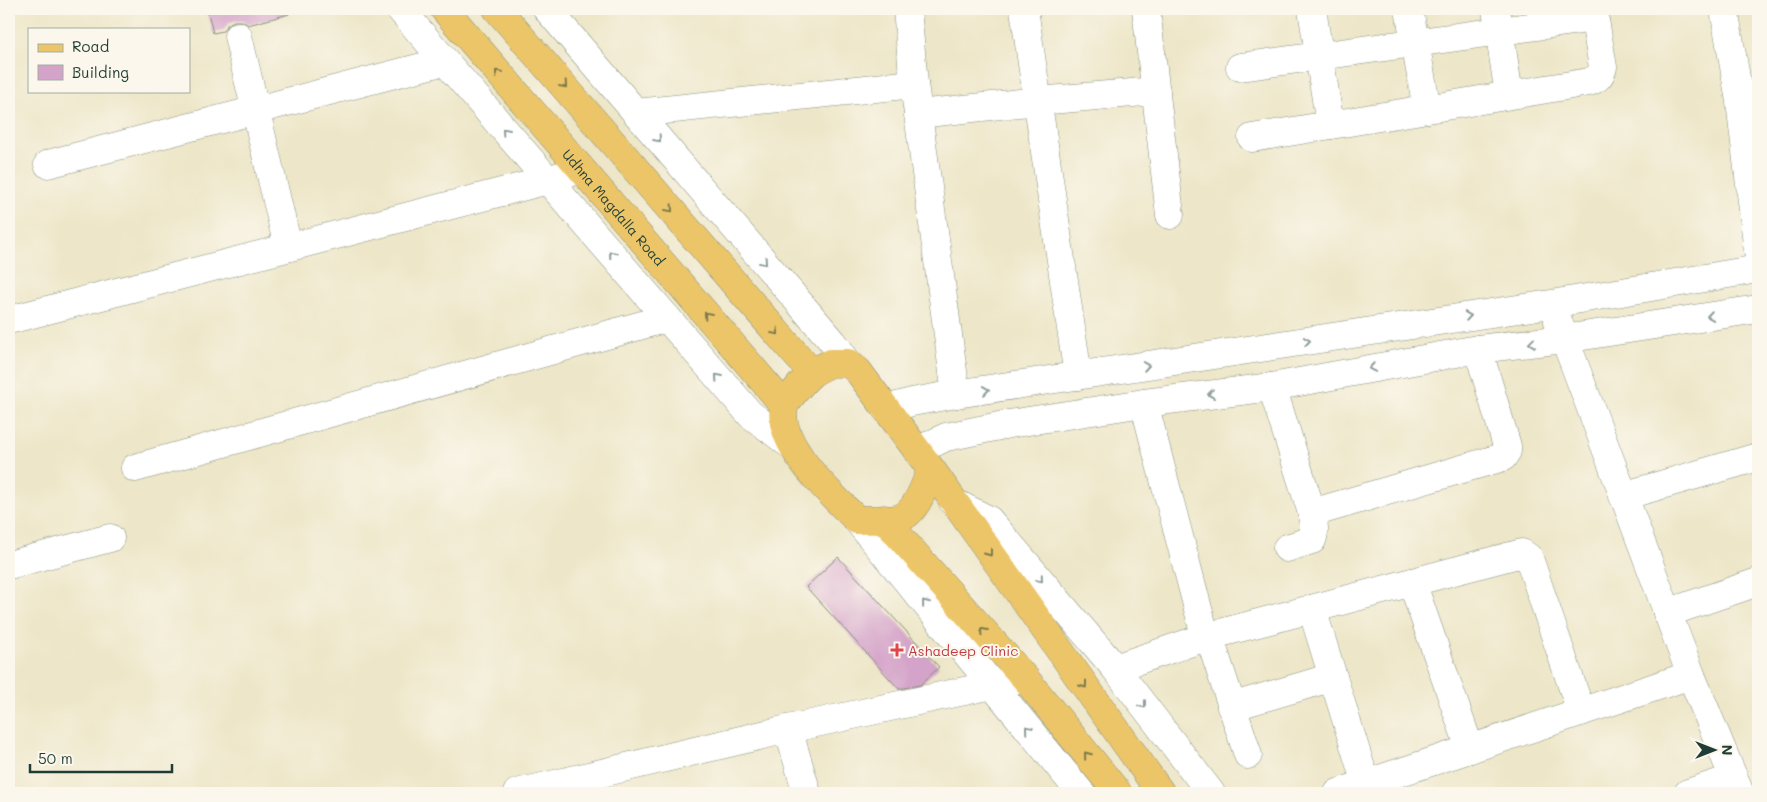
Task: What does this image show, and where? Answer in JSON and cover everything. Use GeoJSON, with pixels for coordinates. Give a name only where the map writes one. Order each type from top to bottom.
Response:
{"type":"FeatureCollection","features":[{"type":"Feature","properties":{"kind":"main road","name":"Udhna Magdalla Road"},"geometry":{"type":"LineString","coordinates":[[444,9],[784,405]]}},
{"type":"Feature","properties":{"kind":"main road"},"geometry":{"type":"LineString","coordinates":[[498,9],[812,374]]}},
{"type":"Feature","properties":{"kind":"main road"},"geometry":{"type":"LineString","coordinates":[[924,460],[919,500],[907,513],[897,519],[857,520],[817,480],[792,446],[784,423],[784,405],[812,374],[831,363],[848,363],[858,371],[924,460],[1161,793]]}},
{"type":"Feature","properties":{"kind":"main road"},"geometry":{"type":"LineString","coordinates":[[884,519],[1025,678],[1118,793]]}},
{"type":"Feature","properties":{"kind":"street"},"geometry":{"type":"LineString","coordinates":[[400,9],[750,414],[792,446]]}},
{"type":"Feature","properties":{"kind":"street"},"geometry":{"type":"LineString","coordinates":[[546,9],[833,342],[848,363]]}},
{"type":"Feature","properties":{"kind":"street"},"geometry":{"type":"LineString","coordinates":[[907,9],[914,84],[956,394]]}},
{"type":"Feature","properties":{"kind":"street"},"geometry":{"type":"LineString","coordinates":[[1024,9],[1078,376]]}},
{"type":"Feature","properties":{"kind":"street"},"geometry":{"type":"LineString","coordinates":[[1146,9],[1170,215]]}},
{"type":"Feature","properties":{"kind":"street"},"geometry":{"type":"LineString","coordinates":[[1312,9],[1330,125]]}},
{"type":"Feature","properties":{"kind":"street"},"geometry":{"type":"LineString","coordinates":[[1409,9],[1427,109]]}},
{"type":"Feature","properties":{"kind":"street"},"geometry":{"type":"LineString","coordinates":[[1724,9],[1749,100],[1758,252]]}},
{"type":"Feature","properties":{"kind":"street"},"geometry":{"type":"LineString","coordinates":[[1240,67],[1415,43],[1498,20],[1594,13],[1603,67],[1602,74],[1589,82],[1252,138]]}},
{"type":"Feature","properties":{"kind":"street"},"geometry":{"type":"LineString","coordinates":[[1498,20],[1509,95]]}},
{"type":"Feature","properties":{"kind":"street"},"geometry":{"type":"LineString","coordinates":[[238,36],[288,247]]}},
{"type":"Feature","properties":{"kind":"street"},"geometry":{"type":"LineString","coordinates":[[48,164],[445,61]]}},
{"type":"Feature","properties":{"kind":"street"},"geometry":{"type":"LineString","coordinates":[[636,113],[914,84]]}},
{"type":"Feature","properties":{"kind":"street"},"geometry":{"type":"LineString","coordinates":[[918,114],[1156,91]]}},
{"type":"Feature","properties":{"kind":"street"},"geometry":{"type":"LineString","coordinates":[[9,320],[548,180],[581,169]]}},
{"type":"Feature","properties":{"kind":"street"},"geometry":{"type":"LineString","coordinates":[[886,409],[956,394],[1551,304],[1758,269]]}},
{"type":"Feature","properties":{"kind":"street"},"geometry":{"type":"LineString","coordinates":[[1551,304],[1667,613],[1737,786],[1688,793]]}},
{"type":"Feature","properties":{"kind":"street"},"geometry":{"type":"LineString","coordinates":[[924,460],[946,437],[1009,424],[1272,386],[1478,349],[1564,339],[1758,309]]}},
{"type":"Feature","properties":{"kind":"street"},"geometry":{"type":"LineString","coordinates":[[135,468],[667,318]]}},
{"type":"Feature","properties":{"kind":"street"},"geometry":{"type":"LineString","coordinates":[[1312,513],[1503,457],[1507,451],[1507,446],[1478,349]]}},
{"type":"Feature","properties":{"kind":"street"},"geometry":{"type":"LineString","coordinates":[[1272,386],[1312,513],[1314,534],[1312,540],[1287,548]]}},
{"type":"Feature","properties":{"kind":"street"},"geometry":{"type":"LineString","coordinates":[[1144,403],[1206,630],[1248,755]]}},
{"type":"Feature","properties":{"kind":"street"},"geometry":{"type":"LineString","coordinates":[[1623,496],[1758,457]]}},
{"type":"Feature","properties":{"kind":"street"},"geometry":{"type":"LineString","coordinates":[[953,502],[989,520],[1115,668],[1210,793]]}},
{"type":"Feature","properties":{"kind":"street"},"geometry":{"type":"LineString","coordinates":[[857,520],[1081,793]]}},
{"type":"Feature","properties":{"kind":"street"},"geometry":{"type":"LineString","coordinates":[[9,565],[110,538]]}},
{"type":"Feature","properties":{"kind":"street"},"geometry":{"type":"LineString","coordinates":[[1115,668],[1206,630],[1312,609],[1522,553],[1529,558],[1581,712]]}},
{"type":"Feature","properties":{"kind":"street"},"geometry":{"type":"LineString","coordinates":[[1412,582],[1470,749]]}},
{"type":"Feature","properties":{"kind":"street"},"geometry":{"type":"LineString","coordinates":[[1667,613],[1758,582]]}},
{"type":"Feature","properties":{"kind":"street"},"geometry":{"type":"LineString","coordinates":[[1312,609],[1366,784]]}},
{"type":"Feature","properties":{"kind":"street"},"geometry":{"type":"LineString","coordinates":[[1338,793],[1691,675]]}},
{"type":"Feature","properties":{"kind":"street"},"geometry":{"type":"LineString","coordinates":[[1232,707],[1333,677]]}},
{"type":"Feature","properties":{"kind":"street"},"geometry":{"type":"LineString","coordinates":[[517,793],[608,783],[788,729],[1025,678]]}},
{"type":"Feature","properties":{"kind":"street"},"geometry":{"type":"LineString","coordinates":[[788,729],[807,793]]}},
{"type":"Feature","properties":{"kind":"building"},"geometry":{"type":"Polygon","coordinates":[[[207,9],[288,9],[289,14],[248,25],[242,21],[234,21],[228,24],[223,31],[213,33],[207,9]]]}},
{"type":"Feature","properties":{"kind":"building"},"geometry":{"type":"Polygon","coordinates":[[[838,557],[939,667],[920,685],[899,689],[806,587],[838,557]]]}},
{"type":"Feature","properties":{"kind":"place","name":"Ashadeep Clinic"},"geometry":{"type":"Point","coordinates":[897,650]}}]}
